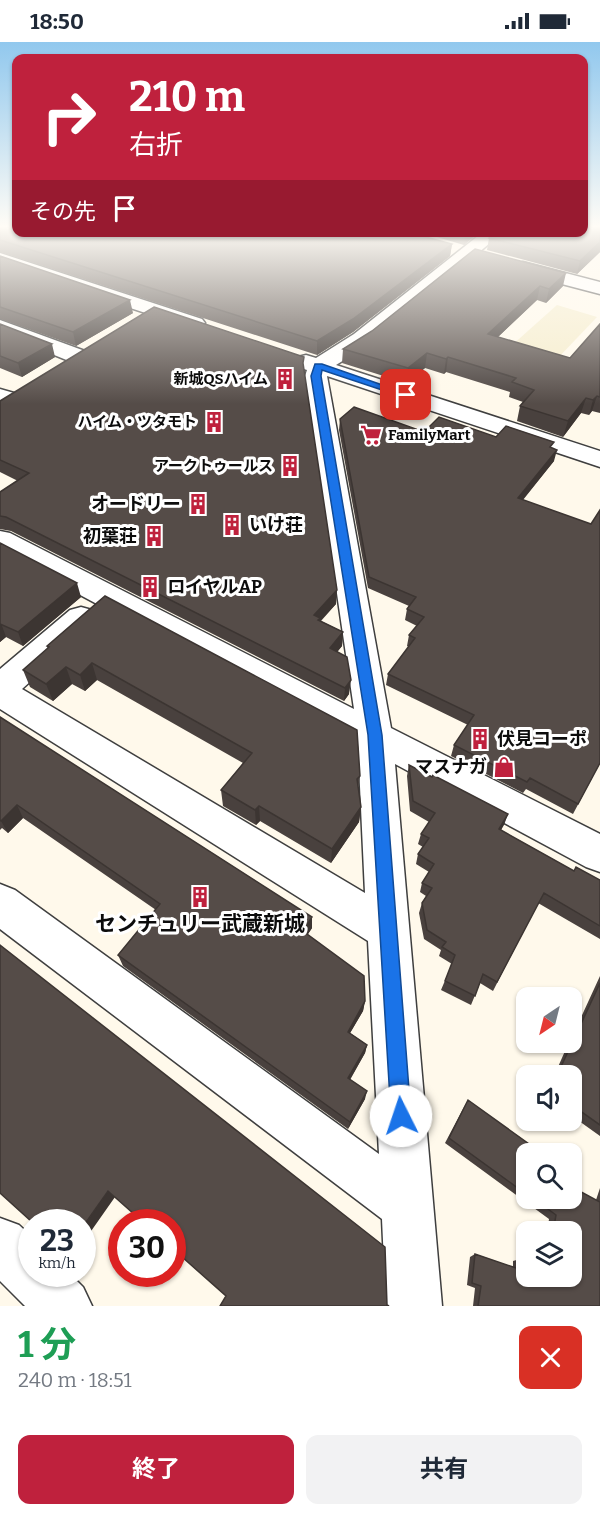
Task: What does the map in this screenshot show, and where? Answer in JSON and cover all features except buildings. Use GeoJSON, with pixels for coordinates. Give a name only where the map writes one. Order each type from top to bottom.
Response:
{"type":"FeatureCollection","features":[{"type":"Feature","properties":{"kind":"street"},"geometry":{"type":"LineString","coordinates":[[81,286],[211,329]]}},
{"type":"Feature","properties":{"kind":"street"},"geometry":{"type":"LineString","coordinates":[[302,360],[362,339],[428,286]]}},
{"type":"Feature","properties":{"kind":"street"},"geometry":{"type":"LineString","coordinates":[[135,321],[154,310]]}},
{"type":"Feature","properties":{"kind":"street"},"geometry":{"type":"LineString","coordinates":[[0,326],[77,356]]}},
{"type":"Feature","properties":{"kind":"street"},"geometry":{"type":"LineString","coordinates":[[57,368],[97,344]]}},
{"type":"Feature","properties":{"kind":"street"},"geometry":{"type":"LineString","coordinates":[[302,360],[600,459]]}},
{"type":"Feature","properties":{"kind":"street"},"geometry":{"type":"LineString","coordinates":[[302,360],[316,376],[375,735],[414,1306]]}},
{"type":"Feature","properties":{"kind":"street"},"geometry":{"type":"LineString","coordinates":[[2,398],[26,386]]}},
{"type":"Feature","properties":{"kind":"street"},"geometry":{"type":"LineString","coordinates":[[0,540],[600,854]]}},
{"type":"Feature","properties":{"kind":"street"},"geometry":{"type":"LineString","coordinates":[[107,595],[0,690],[388,930]]}},
{"type":"Feature","properties":{"kind":"street"},"geometry":{"type":"LineString","coordinates":[[0,904],[407,1206]]}},
{"type":"Feature","properties":{"kind":"street"},"geometry":{"type":"LineString","coordinates":[[0,1244],[64,1306]]}},
{"type":"Feature","properties":{"kind":"shaded area"},"geometry":{"type":"Polygon","coordinates":[[[557,305],[597,317],[556,360],[510,347],[557,305]]]}},
{"type":"Feature","properties":{"kind":"place","name":"新城QSハイム"},"geometry":{"type":"Point","coordinates":[285,379]}},
{"type":"Feature","properties":{"kind":"place","name":"ハイム・ツタモト"},"geometry":{"type":"Point","coordinates":[214,422]}},
{"type":"Feature","properties":{"kind":"place","name":"FamilyMart"},"geometry":{"type":"Point","coordinates":[371,435]}},
{"type":"Feature","properties":{"kind":"place","name":"アークトゥールス"},"geometry":{"type":"Point","coordinates":[290,466]}},
{"type":"Feature","properties":{"kind":"place","name":"オードリー"},"geometry":{"type":"Point","coordinates":[198,504]}},
{"type":"Feature","properties":{"kind":"place","name":"いけ荘"},"geometry":{"type":"Point","coordinates":[232,525]}},
{"type":"Feature","properties":{"kind":"place","name":"初葉荘"},"geometry":{"type":"Point","coordinates":[154,536]}},
{"type":"Feature","properties":{"kind":"place","name":"ロイヤルAP"},"geometry":{"type":"Point","coordinates":[150,587]}},
{"type":"Feature","properties":{"kind":"place","name":"伏見コーポ"},"geometry":{"type":"Point","coordinates":[480,739]}},
{"type":"Feature","properties":{"kind":"place","name":"マスナガ"},"geometry":{"type":"Point","coordinates":[504,767]}},
{"type":"Feature","properties":{"kind":"place","name":"センチュリー武蔵新城"},"geometry":{"type":"Point","coordinates":[200,897]}},
{"type":"Feature","properties":{"kind":"route"},"geometry":{"type":"LineString","coordinates":[[401,1116],[375,735],[316,376],[319,366],[406,395]]}}]}
